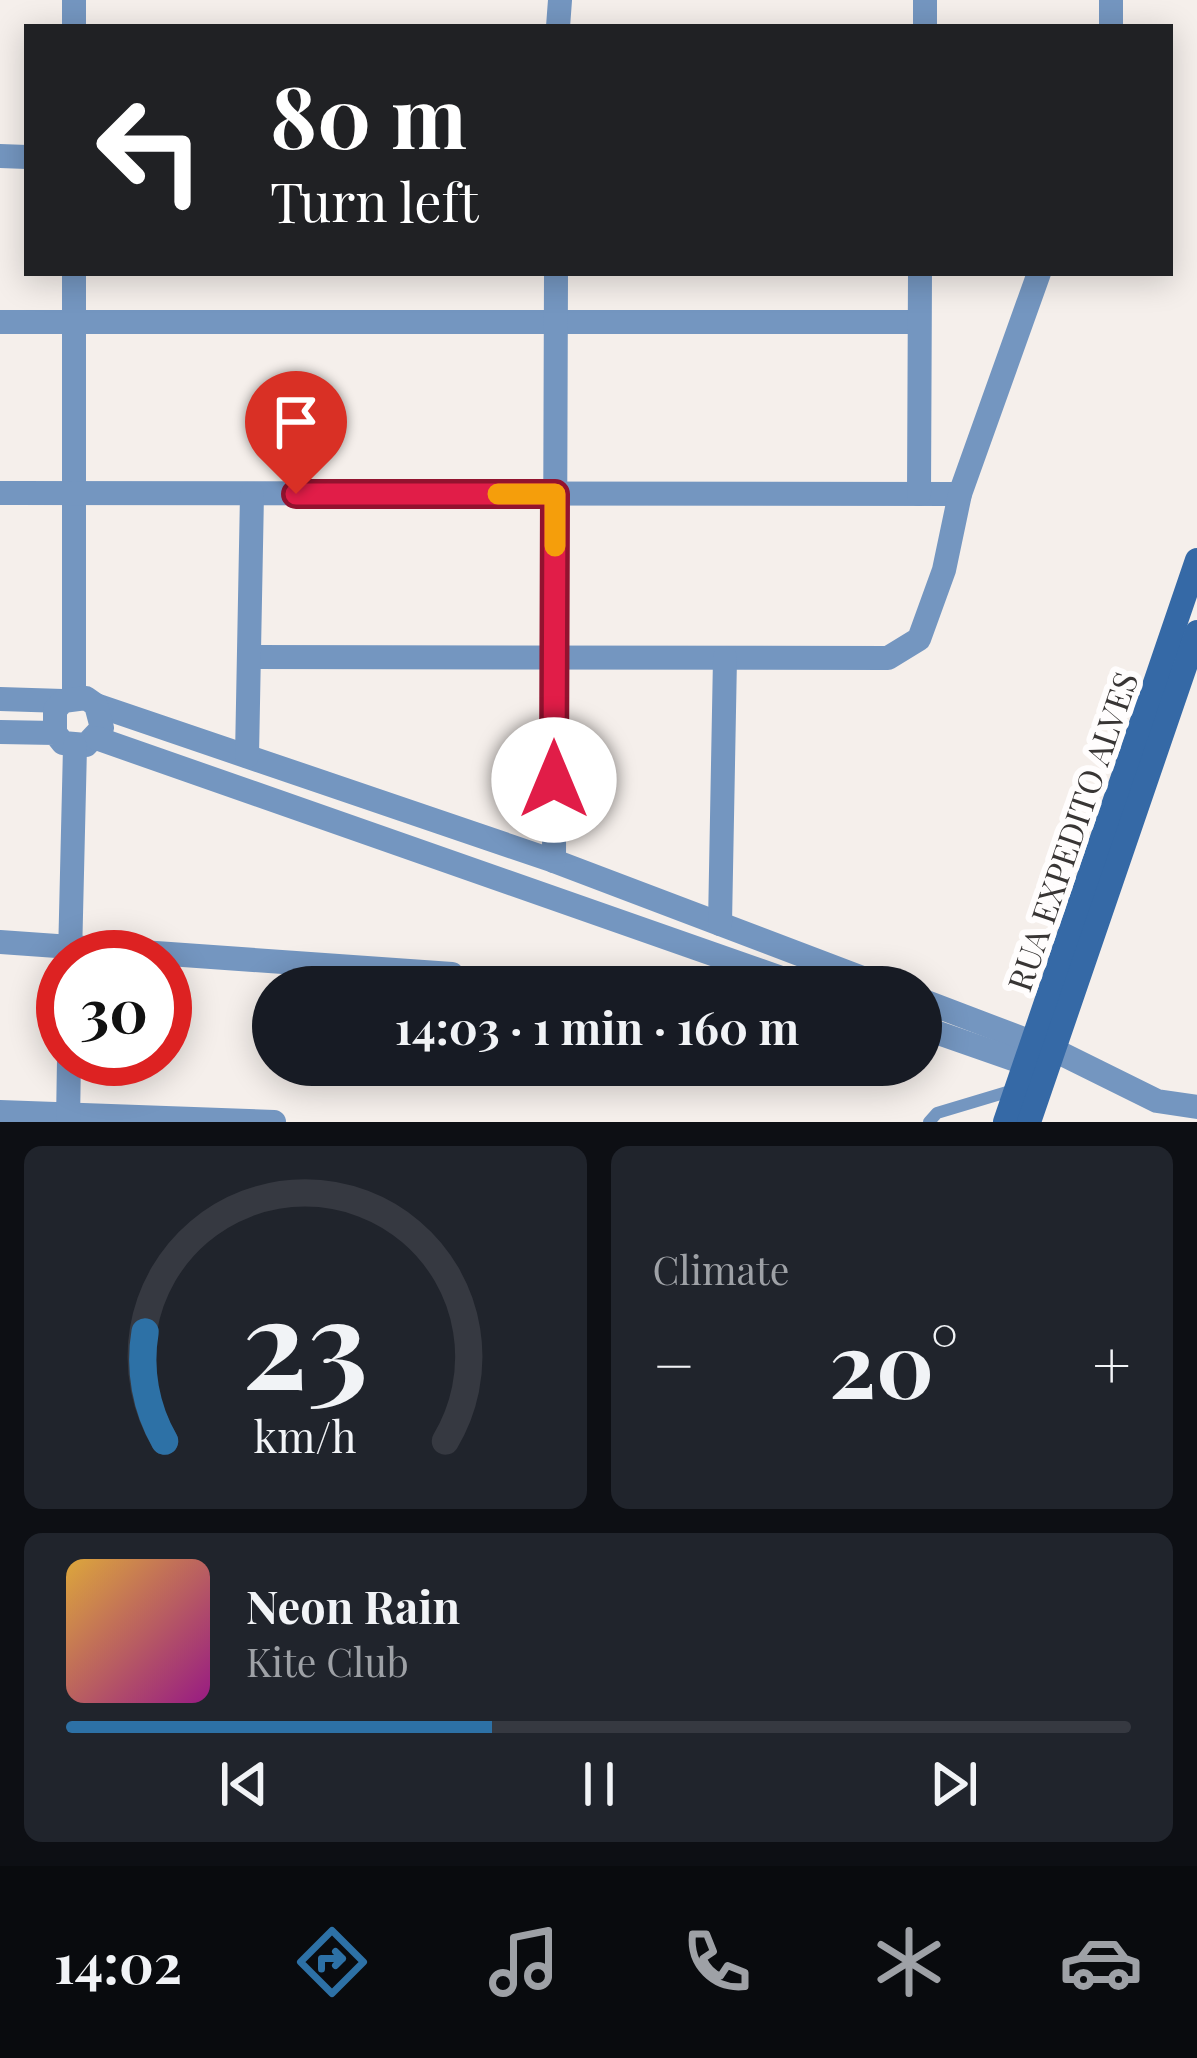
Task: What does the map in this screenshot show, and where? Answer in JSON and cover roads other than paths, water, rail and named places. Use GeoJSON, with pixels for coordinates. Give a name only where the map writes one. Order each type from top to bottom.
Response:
{"type":"FeatureCollection","features":[{"type":"Feature","properties":{"kind":"main road","name":"RUA EXPEDITO ALVES"},"geometry":{"type":"LineString","coordinates":[[1030,1122],[1039,1053],[1197,560]]}},
{"type":"Feature","properties":{"kind":"main road","name":"RUA EXPEDITO ALVES"},"geometry":{"type":"LineString","coordinates":[[1005,1122],[1039,1053],[1197,632]]}},
{"type":"Feature","properties":{"kind":"street"},"geometry":{"type":"LineString","coordinates":[[74,276],[78,701],[102,728],[75,740]]}},
{"type":"Feature","properties":{"kind":"street"},"geometry":{"type":"LineString","coordinates":[[554,861],[556,276]]}},
{"type":"Feature","properties":{"kind":"street"},"geometry":{"type":"LineString","coordinates":[[920,276],[920,494]]}},
{"type":"Feature","properties":{"kind":"street"},"geometry":{"type":"LineString","coordinates":[[249,657],[888,658],[919,639],[944,570],[961,494],[1038,276]]}},
{"type":"Feature","properties":{"kind":"street"},"geometry":{"type":"LineString","coordinates":[[0,322],[919,322]]}},
{"type":"Feature","properties":{"kind":"street"},"geometry":{"type":"LineString","coordinates":[[0,493],[961,494]]}},
{"type":"Feature","properties":{"kind":"street"},"geometry":{"type":"LineString","coordinates":[[248,756],[252,494]]}},
{"type":"Feature","properties":{"kind":"street"},"geometry":{"type":"LineString","coordinates":[[720,924],[724,658]]}},
{"type":"Feature","properties":{"kind":"street"},"geometry":{"type":"LineString","coordinates":[[0,699],[78,701],[554,861],[831,966]]}},
{"type":"Feature","properties":{"kind":"street"},"geometry":{"type":"LineString","coordinates":[[70,930],[75,740],[55,710],[78,701]]}},
{"type":"Feature","properties":{"kind":"street"},"geometry":{"type":"LineString","coordinates":[[0,732],[75,740],[745,966]]}},
{"type":"Feature","properties":{"kind":"street"},"geometry":{"type":"LineString","coordinates":[[0,942],[36,947]]}},
{"type":"Feature","properties":{"kind":"street"},"geometry":{"type":"LineString","coordinates":[[192,958],[319,966]]}},
{"type":"Feature","properties":{"kind":"street"},"geometry":{"type":"LineString","coordinates":[[942,1009],[1157,1101],[1197,1108]]}},
{"type":"Feature","properties":{"kind":"street"},"geometry":{"type":"LineString","coordinates":[[942,1032],[1039,1053]]}},
{"type":"Feature","properties":{"kind":"street"},"geometry":{"type":"LineString","coordinates":[[68,1119],[69,1086]]}},
{"type":"Feature","properties":{"kind":"street"},"geometry":{"type":"LineString","coordinates":[[0,1112],[68,1119],[274,1122]]}},
{"type":"Feature","properties":{"kind":"lane"},"geometry":{"type":"LineString","coordinates":[[928,1122],[937,1113],[1018,1089]]}}]}
